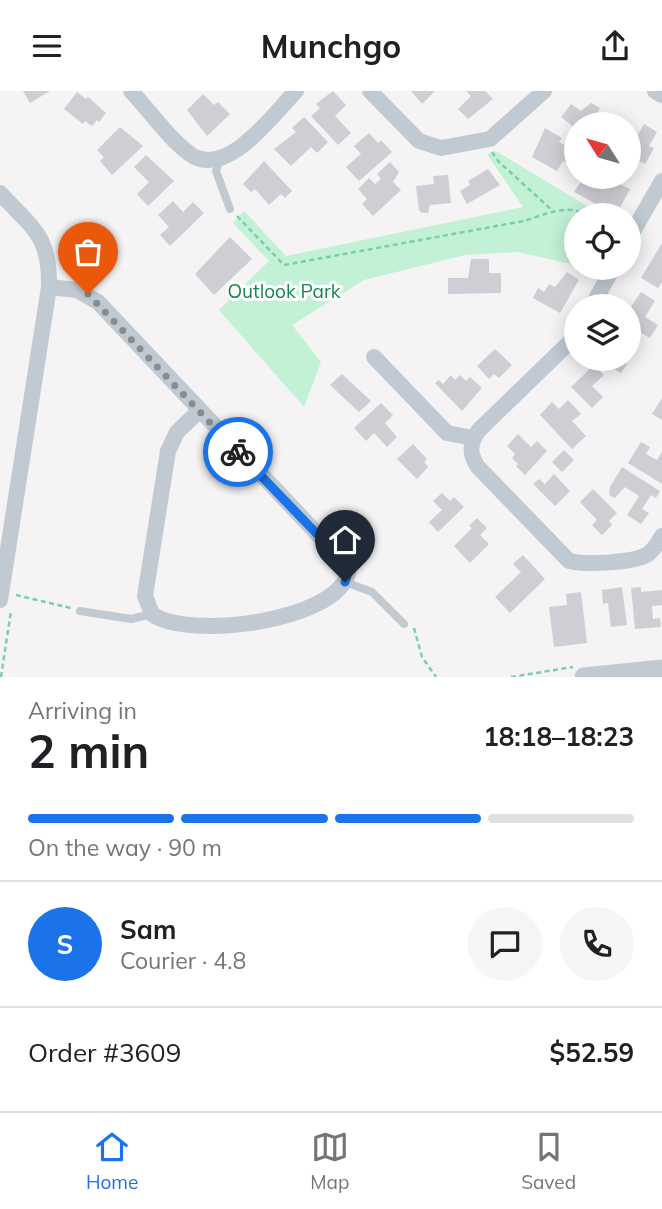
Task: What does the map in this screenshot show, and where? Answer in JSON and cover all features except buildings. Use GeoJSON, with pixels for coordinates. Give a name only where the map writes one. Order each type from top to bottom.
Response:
{"type":"FeatureCollection","features":[{"type":"Feature","properties":{"kind":"street"},"geometry":{"type":"LineString","coordinates":[[131,91],[190,154],[206,162],[219,161],[237,149],[296,91]]}},
{"type":"Feature","properties":{"kind":"street"},"geometry":{"type":"LineString","coordinates":[[369,91],[425,145],[442,148],[485,141],[500,132],[544,91]]}},
{"type":"Feature","properties":{"kind":"street"},"geometry":{"type":"LineString","coordinates":[[655,91],[662,95]]}},
{"type":"Feature","properties":{"kind":"street"},"geometry":{"type":"LineString","coordinates":[[641,217],[662,181]]}},
{"type":"Feature","properties":{"kind":"street"},"geometry":{"type":"LineString","coordinates":[[0,193],[44,244],[50,257],[50,287],[6,597]]}},
{"type":"Feature","properties":{"kind":"street"},"geometry":{"type":"LineString","coordinates":[[50,287],[77,290],[98,302],[343,561],[348,573],[338,591],[324,600],[277,618],[215,627],[170,622],[152,614],[145,596],[168,451],[177,432],[199,411]]}},
{"type":"Feature","properties":{"kind":"street"},"geometry":{"type":"LineString","coordinates":[[564,348],[473,438],[470,455],[478,467],[569,561],[581,564],[640,557],[650,553],[662,536]]}},
{"type":"Feature","properties":{"kind":"street"},"geometry":{"type":"LineString","coordinates":[[374,357],[447,433],[473,438]]}},
{"type":"Feature","properties":{"kind":"street"},"geometry":{"type":"LineString","coordinates":[[584,677],[662,669]]}},
{"type":"Feature","properties":{"kind":"lane"},"geometry":{"type":"LineString","coordinates":[[219,161],[216,171],[230,209]]}},
{"type":"Feature","properties":{"kind":"lane"},"geometry":{"type":"LineString","coordinates":[[345,582],[372,592],[404,624]]}},
{"type":"Feature","properties":{"kind":"lane"},"geometry":{"type":"LineString","coordinates":[[80,611],[131,619],[152,614]]}},
{"type":"Feature","properties":{"kind":"path"},"geometry":{"type":"LineString","coordinates":[[485,141],[499,162],[554,212]]}},
{"type":"Feature","properties":{"kind":"path"},"geometry":{"type":"LineString","coordinates":[[230,209],[284,265],[564,212]]}},
{"type":"Feature","properties":{"kind":"path"},"geometry":{"type":"LineString","coordinates":[[6,597],[80,611]]}},
{"type":"Feature","properties":{"kind":"green space","name":"Outlook Park"},"geometry":{"type":"Polygon","coordinates":[[[496,151],[582,203],[564,203],[564,262],[517,252],[465,255],[364,280],[292,325],[321,362],[304,407],[219,310],[269,261],[233,223],[244,211],[286,256],[523,207],[487,154],[496,151]]]}},
{"type":"Feature","properties":{"kind":"way so far"},"geometry":{"type":"LineString","coordinates":[[88,294],[238,452]]}},
{"type":"Feature","properties":{"kind":"route"},"geometry":{"type":"LineString","coordinates":[[238,452],[343,561],[348,573],[345,582]]}}]}
